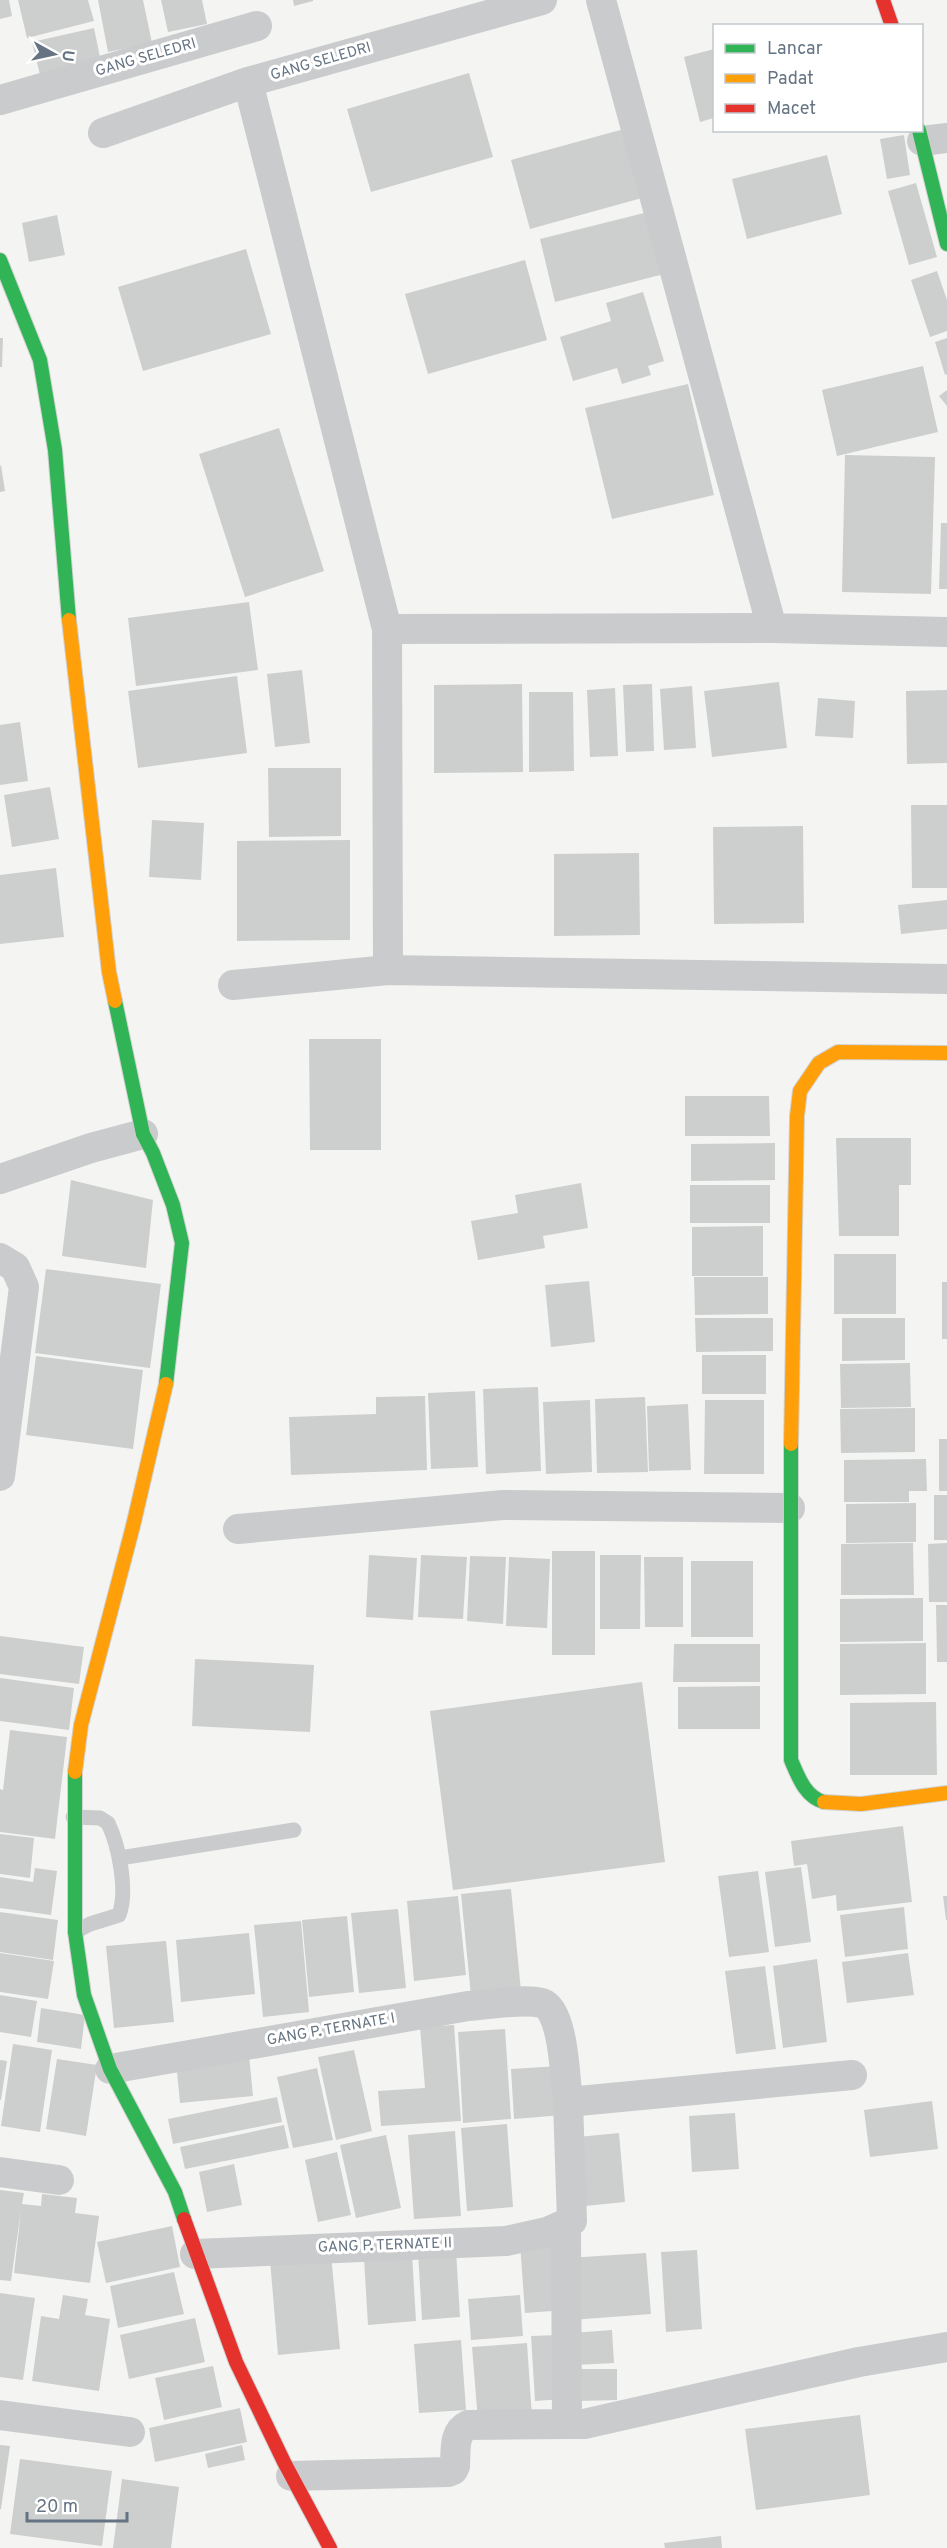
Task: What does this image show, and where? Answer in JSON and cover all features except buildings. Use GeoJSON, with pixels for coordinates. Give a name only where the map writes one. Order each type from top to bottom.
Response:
{"type":"FeatureCollection","features":[{"type":"Feature","properties":{"kind":"street","name":"GANG SELEDRI"},"geometry":{"type":"LineString","coordinates":[[103,133],[248,82],[542,0]]}},
{"type":"Feature","properties":{"kind":"street"},"geometry":{"type":"LineString","coordinates":[[601,0],[772,628]]}},
{"type":"Feature","properties":{"kind":"street"},"geometry":{"type":"LineString","coordinates":[[884,0],[891,24]]}},
{"type":"Feature","properties":{"kind":"street","name":"GANG SELEDRI"},"geometry":{"type":"LineString","coordinates":[[0,100],[257,26]]}},
{"type":"Feature","properties":{"kind":"street"},"geometry":{"type":"LineString","coordinates":[[248,82],[387,629],[388,970]]}},
{"type":"Feature","properties":{"kind":"street"},"geometry":{"type":"LineString","coordinates":[[929,137],[947,244]]}},
{"type":"Feature","properties":{"kind":"street"},"geometry":{"type":"LineString","coordinates":[[0,260],[40,360],[51,428],[64,580],[109,972],[143,1134],[153,1153],[173,1205],[182,1243],[168,1373],[133,1526],[81,1725],[74,1776],[75,1932],[84,1995],[110,2069],[175,2192],[195,2254],[236,2362],[291,2476],[330,2548]]}},
{"type":"Feature","properties":{"kind":"street"},"geometry":{"type":"LineString","coordinates":[[387,629],[772,628],[947,632]]}},
{"type":"Feature","properties":{"kind":"street"},"geometry":{"type":"LineString","coordinates":[[234,985],[388,970],[947,979]]}},
{"type":"Feature","properties":{"kind":"street"},"geometry":{"type":"LineString","coordinates":[[947,1053],[837,1053],[819,1063],[800,1090],[797,1128],[790,1508],[791,1760],[801,1785],[819,1801],[843,1805],[947,1793]]}},
{"type":"Feature","properties":{"kind":"street"},"geometry":{"type":"LineString","coordinates":[[0,1179],[91,1148],[143,1134]]}},
{"type":"Feature","properties":{"kind":"street"},"geometry":{"type":"LineString","coordinates":[[0,1258],[15,1268],[24,1287],[0,1476]]}},
{"type":"Feature","properties":{"kind":"street"},"geometry":{"type":"LineString","coordinates":[[238,1528],[503,1505],[790,1508]]}},
{"type":"Feature","properties":{"kind":"street","name":"GANG P. TERNATE I"},"geometry":{"type":"LineString","coordinates":[[110,2069],[468,2006],[527,2002],[551,2008],[557,2021],[568,2102]]}},
{"type":"Feature","properties":{"kind":"street"},"geometry":{"type":"LineString","coordinates":[[567,2424],[568,2102],[852,2075]]}},
{"type":"Feature","properties":{"kind":"street"},"geometry":{"type":"LineString","coordinates":[[0,2172],[59,2180]]}},
{"type":"Feature","properties":{"kind":"street","name":"GANG P. TERNATE II"},"geometry":{"type":"LineString","coordinates":[[195,2254],[506,2241],[547,2232],[569,2223]]}},
{"type":"Feature","properties":{"kind":"street"},"geometry":{"type":"LineString","coordinates":[[291,2476],[448,2472],[455,2466],[457,2436],[461,2428],[468,2425],[584,2424],[859,2362],[947,2346]]}},
{"type":"Feature","properties":{"kind":"street"},"geometry":{"type":"LineString","coordinates":[[0,2415],[130,2432]]}},
{"type":"Feature","properties":{"kind":"lane"},"geometry":{"type":"LineString","coordinates":[[73,1817],[100,1818],[108,1823],[120,1858],[122,1907],[118,1915],[90,1924],[75,1932]]}},
{"type":"Feature","properties":{"kind":"lane"},"geometry":{"type":"LineString","coordinates":[[120,1858],[294,1830]]}},
{"type":"Feature","properties":{"kind":"traffic: fast"},"geometry":{"type":"LineString","coordinates":[[919,132],[947,244]]}},
{"type":"Feature","properties":{"kind":"traffic: fast"},"geometry":{"type":"LineString","coordinates":[[0,260],[40,360],[55,450],[69,620]]}},
{"type":"Feature","properties":{"kind":"traffic: fast"},"geometry":{"type":"LineString","coordinates":[[115,1001],[143,1134],[153,1153],[173,1205],[182,1243],[166,1384]]}},
{"type":"Feature","properties":{"kind":"traffic: fast"},"geometry":{"type":"LineString","coordinates":[[791,1444],[791,1760],[807,1791],[824,1802]]}},
{"type":"Feature","properties":{"kind":"traffic: fast"},"geometry":{"type":"LineString","coordinates":[[75,1772],[75,1932],[84,1995],[110,2069],[175,2192],[184,2219]]}},
{"type":"Feature","properties":{"kind":"traffic: slow"},"geometry":{"type":"LineString","coordinates":[[69,620],[109,972],[115,1001]]}},
{"type":"Feature","properties":{"kind":"traffic: slow"},"geometry":{"type":"LineString","coordinates":[[791,1444],[797,1116],[800,1091],[819,1063],[838,1052],[947,1053]]}},
{"type":"Feature","properties":{"kind":"traffic: slow"},"geometry":{"type":"LineString","coordinates":[[75,1772],[81,1725],[133,1526],[166,1384]]}},
{"type":"Feature","properties":{"kind":"traffic: slow"},"geometry":{"type":"LineString","coordinates":[[824,1802],[861,1804],[947,1793]]}},
{"type":"Feature","properties":{"kind":"traffic: jam"},"geometry":{"type":"LineString","coordinates":[[883,0],[891,24]]}},
{"type":"Feature","properties":{"kind":"traffic: jam"},"geometry":{"type":"LineString","coordinates":[[184,2219],[236,2362],[284,2462],[330,2548]]}}]}
